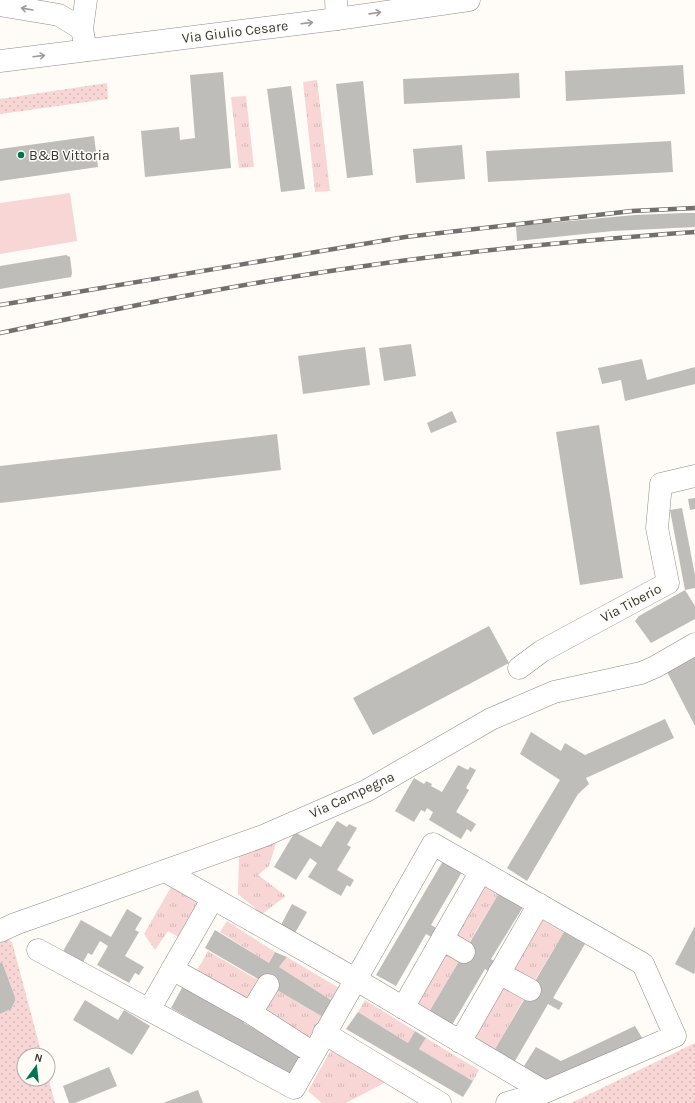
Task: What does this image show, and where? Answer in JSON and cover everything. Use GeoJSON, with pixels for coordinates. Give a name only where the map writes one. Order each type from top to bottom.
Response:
{"type":"FeatureCollection","features":[{"type":"Feature","properties":{"kind":"street"},"geometry":{"type":"LineString","coordinates":[[86,0],[82,29],[86,50]]}},
{"type":"Feature","properties":{"kind":"street","name":"Via Giulio Cesare"},"geometry":{"type":"LineString","coordinates":[[0,61],[86,50],[337,10],[469,0]]}},
{"type":"Feature","properties":{"kind":"street"},"geometry":{"type":"LineString","coordinates":[[0,5],[59,15],[82,29]]}},
{"type":"Feature","properties":{"kind":"street","name":"Via Tiberio"},"geometry":{"type":"LineString","coordinates":[[519,668],[542,651],[668,583],[657,528],[661,484],[695,476]]}},
{"type":"Feature","properties":{"kind":"street","name":"Via Campegna"},"geometry":{"type":"LineString","coordinates":[[0,931],[15,924],[263,836],[366,791],[491,720],[547,695],[641,673],[655,667],[695,644]]}},
{"type":"Feature","properties":{"kind":"street"},"geometry":{"type":"LineString","coordinates":[[38,950],[294,1088],[433,844],[643,964],[675,1036],[545,1092],[507,1103]]}},
{"type":"Feature","properties":{"kind":"street"},"geometry":{"type":"LineString","coordinates":[[165,871],[355,979],[545,1092]]}},
{"type":"Feature","properties":{"kind":"street"},"geometry":{"type":"LineString","coordinates":[[402,1008],[481,872]]}},
{"type":"Feature","properties":{"kind":"street"},"geometry":{"type":"LineString","coordinates":[[149,1010],[213,898]]}},
{"type":"Feature","properties":{"kind":"street"},"geometry":{"type":"LineString","coordinates":[[460,1042],[539,904]]}},
{"type":"Feature","properties":{"kind":"street"},"geometry":{"type":"LineString","coordinates":[[442,938],[464,952]]}},
{"type":"Feature","properties":{"kind":"street"},"geometry":{"type":"LineString","coordinates":[[172,969],[251,1013],[313,1053]]}},
{"type":"Feature","properties":{"kind":"street"},"geometry":{"type":"LineString","coordinates":[[499,973],[530,990]]}},
{"type":"Feature","properties":{"kind":"street"},"geometry":{"type":"LineString","coordinates":[[251,1013],[268,985]]}},
{"type":"Feature","properties":{"kind":"street"},"geometry":{"type":"LineString","coordinates":[[324,1034],[440,1103]]}},
{"type":"Feature","properties":{"kind":"green space"},"geometry":{"type":"Polygon","coordinates":[[[317,80],[330,191],[315,192],[303,82],[317,80]]]}},
{"type":"Feature","properties":{"kind":"green space"},"geometry":{"type":"Polygon","coordinates":[[[107,83],[108,99],[0,114],[0,99],[107,83]]]}},
{"type":"Feature","properties":{"kind":"green space"},"geometry":{"type":"Polygon","coordinates":[[[246,96],[254,167],[239,168],[231,97],[246,96]]]}},
{"type":"Feature","properties":{"kind":"green space"},"geometry":{"type":"Polygon","coordinates":[[[70,193],[77,241],[0,254],[0,203],[70,193]]]}},
{"type":"Feature","properties":{"kind":"green space"},"geometry":{"type":"Polygon","coordinates":[[[276,843],[269,866],[258,875],[286,896],[262,914],[238,894],[239,856],[276,843]]]}},
{"type":"Feature","properties":{"kind":"green space"},"geometry":{"type":"Polygon","coordinates":[[[478,881],[499,893],[467,946],[447,935],[478,881]]]}},
{"type":"Feature","properties":{"kind":"green space"},"geometry":{"type":"Polygon","coordinates":[[[171,887],[200,904],[180,938],[168,931],[155,950],[144,934],[171,887]]]}},
{"type":"Feature","properties":{"kind":"green space"},"geometry":{"type":"Polygon","coordinates":[[[537,917],[564,932],[532,985],[505,970],[537,917]]]}},
{"type":"Feature","properties":{"kind":"green space"},"geometry":{"type":"Polygon","coordinates":[[[227,921],[275,952],[269,963],[220,932],[227,921]]]}},
{"type":"Feature","properties":{"kind":"green space"},"geometry":{"type":"Polygon","coordinates":[[[8,939],[12,942],[40,1047],[16,1047],[16,1087],[51,1087],[55,1103],[0,1103],[0,1014],[9,1010],[13,1006],[15,997],[2,962],[0,963],[0,942],[8,939]]]}},
{"type":"Feature","properties":{"kind":"green space"},"geometry":{"type":"Polygon","coordinates":[[[441,945],[461,957],[429,1012],[409,1000],[441,945]]]}},
{"type":"Feature","properties":{"kind":"green space"},"geometry":{"type":"Polygon","coordinates":[[[208,951],[263,983],[249,1006],[195,974],[208,951]]]}},
{"type":"Feature","properties":{"kind":"green space"},"geometry":{"type":"Polygon","coordinates":[[[287,957],[339,988],[331,1000],[279,967],[287,957]]]}},
{"type":"Feature","properties":{"kind":"green space"},"geometry":{"type":"Polygon","coordinates":[[[501,981],[526,995],[495,1049],[469,1037],[501,981]]]}},
{"type":"Feature","properties":{"kind":"green space"},"geometry":{"type":"Polygon","coordinates":[[[273,988],[323,1017],[309,1042],[259,1011],[273,988]]]}},
{"type":"Feature","properties":{"kind":"green space"},"geometry":{"type":"Polygon","coordinates":[[[365,1000],[415,1031],[408,1043],[358,1012],[365,1000]]]}},
{"type":"Feature","properties":{"kind":"green space"},"geometry":{"type":"Polygon","coordinates":[[[426,1038],[479,1070],[473,1081],[419,1049],[426,1038]]]}},
{"type":"Feature","properties":{"kind":"green space"},"geometry":{"type":"Polygon","coordinates":[[[695,1043],[695,1103],[571,1103],[695,1043]]]}},
{"type":"Feature","properties":{"kind":"green space"},"geometry":{"type":"Polygon","coordinates":[[[331,1050],[386,1082],[346,1103],[322,1103],[308,1091],[331,1050]]]}},
{"type":"Feature","properties":{"kind":"building"},"geometry":{"type":"Polygon","coordinates":[[[683,65],[685,94],[566,101],[565,71],[683,65]]]}},
{"type":"Feature","properties":{"kind":"building"},"geometry":{"type":"Polygon","coordinates":[[[223,72],[231,168],[145,177],[141,131],[179,127],[180,140],[195,138],[190,75],[223,72]]]}},
{"type":"Feature","properties":{"kind":"building"},"geometry":{"type":"Polygon","coordinates":[[[519,73],[520,98],[404,104],[403,79],[519,73]]]}},
{"type":"Feature","properties":{"kind":"building"},"geometry":{"type":"Polygon","coordinates":[[[363,81],[373,175],[347,178],[336,84],[363,81]]]}},
{"type":"Feature","properties":{"kind":"building"},"geometry":{"type":"Polygon","coordinates":[[[291,86],[305,189],[281,192],[267,89],[291,86]]]}},
{"type":"Feature","properties":{"kind":"building"},"geometry":{"type":"Polygon","coordinates":[[[94,136],[98,167],[0,181],[0,149],[94,136]]]}},
{"type":"Feature","properties":{"kind":"building"},"geometry":{"type":"Polygon","coordinates":[[[671,141],[673,172],[488,182],[486,151],[671,141]]]}},
{"type":"Feature","properties":{"kind":"building"},"geometry":{"type":"Polygon","coordinates":[[[462,145],[465,179],[416,183],[413,149],[462,145]]]}},
{"type":"Feature","properties":{"kind":"building"},"geometry":{"type":"Polygon","coordinates":[[[695,213],[695,227],[613,231],[517,241],[516,226],[635,215],[695,213]]]}},
{"type":"Feature","properties":{"kind":"building"},"geometry":{"type":"Polygon","coordinates":[[[66,255],[70,257],[71,277],[0,289],[0,266],[66,255]]]}},
{"type":"Feature","properties":{"kind":"building"},"geometry":{"type":"Polygon","coordinates":[[[411,344],[416,376],[384,381],[379,348],[411,344]]]}},
{"type":"Feature","properties":{"kind":"building"},"geometry":{"type":"Polygon","coordinates":[[[365,347],[370,385],[303,394],[298,356],[365,347]]]}},
{"type":"Feature","properties":{"kind":"building"},"geometry":{"type":"Polygon","coordinates":[[[642,359],[647,380],[695,367],[695,384],[625,401],[621,380],[602,384],[598,368],[642,359]]]}},
{"type":"Feature","properties":{"kind":"building"},"geometry":{"type":"Polygon","coordinates":[[[452,411],[457,422],[431,433],[427,423],[452,411]]]}},
{"type":"Feature","properties":{"kind":"building"},"geometry":{"type":"Polygon","coordinates":[[[599,425],[623,578],[580,585],[556,432],[599,425]]]}},
{"type":"Feature","properties":{"kind":"building"},"geometry":{"type":"Polygon","coordinates":[[[277,434],[281,470],[0,503],[0,466],[277,434]]]}},
{"type":"Feature","properties":{"kind":"building"},"geometry":{"type":"Polygon","coordinates":[[[695,498],[695,509],[690,510],[688,499],[695,498]]]}},
{"type":"Feature","properties":{"kind":"building"},"geometry":{"type":"Polygon","coordinates":[[[682,508],[695,575],[695,588],[685,590],[670,510],[682,508]]]}},
{"type":"Feature","properties":{"kind":"building"},"geometry":{"type":"Polygon","coordinates":[[[685,590],[695,606],[695,619],[651,643],[635,621],[639,616],[685,590]]]}},
{"type":"Feature","properties":{"kind":"building"},"geometry":{"type":"Polygon","coordinates":[[[489,626],[509,663],[373,735],[353,698],[489,626]]]}},
{"type":"Feature","properties":{"kind":"building"},"geometry":{"type":"Polygon","coordinates":[[[695,653],[695,726],[664,666],[695,653]]]}},
{"type":"Feature","properties":{"kind":"building"},"geometry":{"type":"Polygon","coordinates":[[[665,719],[674,738],[586,778],[589,784],[578,794],[527,881],[507,868],[560,780],[520,754],[531,732],[561,751],[565,743],[585,755],[665,719]]]}},
{"type":"Feature","properties":{"kind":"building"},"geometry":{"type":"Polygon","coordinates":[[[458,765],[468,770],[470,767],[476,770],[466,788],[469,790],[456,812],[476,824],[471,832],[467,829],[461,839],[429,820],[433,812],[427,808],[425,812],[421,810],[414,822],[395,811],[414,778],[424,784],[426,781],[432,784],[431,786],[442,792],[458,765]]]}},
{"type":"Feature","properties":{"kind":"building"},"geometry":{"type":"Polygon","coordinates":[[[337,821],[347,827],[349,824],[357,828],[347,845],[351,847],[337,870],[354,880],[350,887],[347,885],[341,896],[308,877],[317,863],[310,858],[296,880],[274,867],[295,832],[321,847],[337,821]]]}},
{"type":"Feature","properties":{"kind":"building"},"geometry":{"type":"Polygon","coordinates":[[[443,861],[462,872],[431,925],[442,931],[437,940],[426,934],[396,986],[376,975],[443,861]]]}},
{"type":"Feature","properties":{"kind":"building"},"geometry":{"type":"Polygon","coordinates":[[[499,893],[523,907],[491,959],[500,965],[494,975],[485,969],[452,1025],[429,1012],[499,893]]]}},
{"type":"Feature","properties":{"kind":"building"},"geometry":{"type":"Polygon","coordinates":[[[292,904],[307,912],[295,933],[281,925],[292,904]]]}},
{"type":"Feature","properties":{"kind":"building"},"geometry":{"type":"Polygon","coordinates":[[[127,909],[142,918],[135,930],[139,932],[125,956],[144,967],[139,975],[135,973],[129,983],[97,965],[108,946],[100,941],[92,955],[88,953],[82,964],[62,953],[81,920],[111,937],[127,909]]]}},
{"type":"Feature","properties":{"kind":"building"},"geometry":{"type":"Polygon","coordinates":[[[695,926],[695,971],[694,974],[675,964],[695,926]]]}},
{"type":"Feature","properties":{"kind":"building"},"geometry":{"type":"Polygon","coordinates":[[[215,930],[269,963],[275,952],[287,957],[279,967],[331,1000],[323,1017],[205,948],[215,930]]]}},
{"type":"Feature","properties":{"kind":"building"},"geometry":{"type":"Polygon","coordinates":[[[564,932],[585,944],[553,998],[563,1003],[559,1010],[548,1004],[515,1061],[495,1049],[564,932]]]}},
{"type":"Feature","properties":{"kind":"building"},"geometry":{"type":"Polygon","coordinates":[[[2,962],[15,997],[15,1001],[11,1009],[0,1014],[0,963],[2,962]]]}},
{"type":"Feature","properties":{"kind":"building"},"geometry":{"type":"Polygon","coordinates":[[[183,986],[248,1016],[244,1023],[301,1055],[289,1075],[171,1008],[183,986]]]}},
{"type":"Feature","properties":{"kind":"building"},"geometry":{"type":"Polygon","coordinates":[[[85,1000],[118,1020],[124,1010],[150,1026],[132,1055],[73,1020],[85,1000]]]}},
{"type":"Feature","properties":{"kind":"building"},"geometry":{"type":"Polygon","coordinates":[[[358,1012],[408,1043],[415,1031],[426,1038],[419,1049],[473,1081],[463,1097],[346,1029],[358,1012]]]}},
{"type":"Feature","properties":{"kind":"building"},"geometry":{"type":"Polygon","coordinates":[[[635,1026],[644,1041],[550,1083],[524,1066],[536,1047],[561,1061],[635,1026]]]}},
{"type":"Feature","properties":{"kind":"building"},"geometry":{"type":"Polygon","coordinates":[[[109,1067],[117,1086],[75,1103],[69,1103],[63,1086],[109,1067]]]}},
{"type":"Feature","properties":{"kind":"building"},"geometry":{"type":"Polygon","coordinates":[[[198,1090],[203,1103],[163,1103],[198,1090]]]}},
{"type":"Feature","properties":{"kind":"railway"},"geometry":{"type":"LineString","coordinates":[[0,305],[405,237],[632,211],[695,208]]}},
{"type":"Feature","properties":{"kind":"railway"},"geometry":{"type":"LineString","coordinates":[[0,333],[227,288],[365,266],[530,246],[695,232]]}},
{"type":"Feature","properties":{"kind":"place","name":"B&B Vittoria"},"geometry":{"type":"Point","coordinates":[21,155]}}]}
